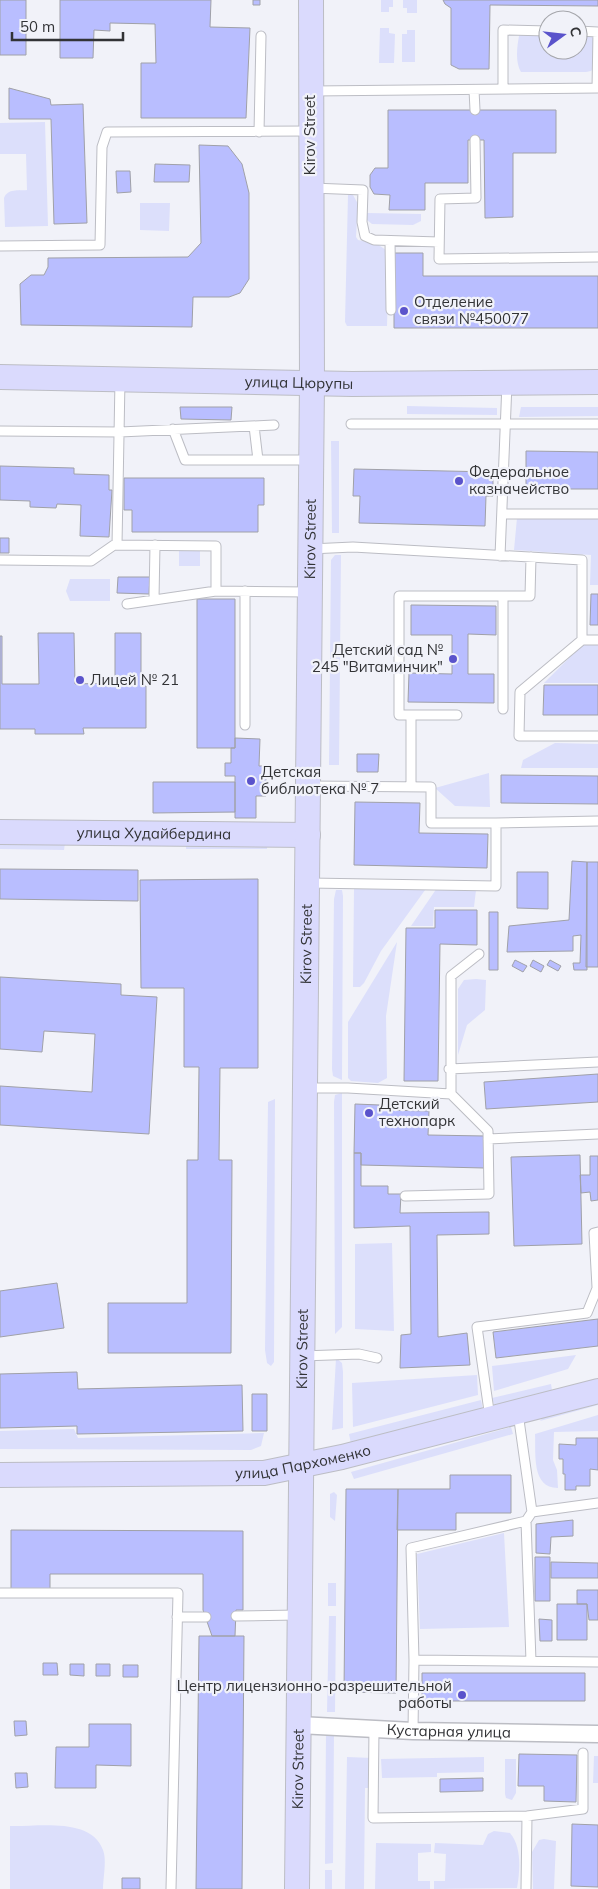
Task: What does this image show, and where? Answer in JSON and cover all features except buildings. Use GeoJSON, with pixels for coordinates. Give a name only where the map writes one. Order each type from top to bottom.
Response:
{"type":"FeatureCollection","features":[{"type":"Feature","properties":{"kind":"street","name":"Kirov Street"},"geometry":{"type":"LineString","coordinates":[[297,1889],[312,383],[311,0]]}},
{"type":"Feature","properties":{"kind":"street","name":"улица Цюрупы"},"geometry":{"type":"LineString","coordinates":[[0,377],[312,383],[598,382]]}},
{"type":"Feature","properties":{"kind":"street","name":"улица Худайбердина"},"geometry":{"type":"LineString","coordinates":[[0,832],[308,835]]}},
{"type":"Feature","properties":{"kind":"street","name":"улица Пархоменко"},"geometry":{"type":"LineString","coordinates":[[0,1475],[264,1473],[301,1466],[490,1420],[598,1391]]}},
{"type":"Feature","properties":{"kind":"street","name":"Кустарная улица"},"geometry":{"type":"LineString","coordinates":[[299,1725],[413,1730],[598,1734]]}},
{"type":"Feature","properties":{"kind":"lane"},"geometry":{"type":"LineString","coordinates":[[503,89],[503,30],[538,31]]}},
{"type":"Feature","properties":{"kind":"lane"},"geometry":{"type":"LineString","coordinates":[[310,91],[598,88],[598,32],[588,32]]}},
{"type":"Feature","properties":{"kind":"lane"},"geometry":{"type":"LineString","coordinates":[[259,132],[261,36]]}},
{"type":"Feature","properties":{"kind":"lane"},"geometry":{"type":"LineString","coordinates":[[474,90],[475,110]]}},
{"type":"Feature","properties":{"kind":"lane"},"geometry":{"type":"LineString","coordinates":[[0,246],[100,245],[102,147],[106,132],[310,131]]}},
{"type":"Feature","properties":{"kind":"lane"},"geometry":{"type":"LineString","coordinates":[[475,140],[476,198],[440,199],[439,259],[598,257]]}},
{"type":"Feature","properties":{"kind":"lane"},"geometry":{"type":"LineString","coordinates":[[310,188],[363,190],[362,222],[365,236],[374,240],[439,242]]}},
{"type":"Feature","properties":{"kind":"lane"},"geometry":{"type":"LineString","coordinates":[[390,241],[391,310]]}},
{"type":"Feature","properties":{"kind":"lane"},"geometry":{"type":"LineString","coordinates":[[117,544],[120,379]]}},
{"type":"Feature","properties":{"kind":"lane"},"geometry":{"type":"LineString","coordinates":[[500,556],[507,382]]}},
{"type":"Feature","properties":{"kind":"lane"},"geometry":{"type":"LineString","coordinates":[[351,424],[598,424]]}},
{"type":"Feature","properties":{"kind":"lane"},"geometry":{"type":"LineString","coordinates":[[0,431],[120,432],[274,425]]}},
{"type":"Feature","properties":{"kind":"lane"},"geometry":{"type":"LineString","coordinates":[[254,426],[258,460]]}},
{"type":"Feature","properties":{"kind":"lane"},"geometry":{"type":"LineString","coordinates":[[173,429],[184,460],[311,460]]}},
{"type":"Feature","properties":{"kind":"lane"},"geometry":{"type":"LineString","coordinates":[[502,514],[598,514]]}},
{"type":"Feature","properties":{"kind":"lane"},"geometry":{"type":"LineString","coordinates":[[0,560],[91,561],[117,544],[216,546],[216,591]]}},
{"type":"Feature","properties":{"kind":"lane"},"geometry":{"type":"LineString","coordinates":[[154,599],[155,545]]}},
{"type":"Feature","properties":{"kind":"lane"},"geometry":{"type":"LineString","coordinates":[[310,549],[353,547],[582,560],[582,640]]}},
{"type":"Feature","properties":{"kind":"lane"},"geometry":{"type":"LineString","coordinates":[[457,715],[399,715],[399,596],[530,596],[530,557]]}},
{"type":"Feature","properties":{"kind":"lane"},"geometry":{"type":"LineString","coordinates":[[127,604],[216,591],[310,592]]}},
{"type":"Feature","properties":{"kind":"lane"},"geometry":{"type":"LineString","coordinates":[[245,591],[245,726]]}},
{"type":"Feature","properties":{"kind":"lane"},"geometry":{"type":"LineString","coordinates":[[503,596],[504,709]]}},
{"type":"Feature","properties":{"kind":"lane"},"geometry":{"type":"LineString","coordinates":[[598,640],[582,640],[520,692],[519,736],[598,736]]}},
{"type":"Feature","properties":{"kind":"lane"},"geometry":{"type":"LineString","coordinates":[[411,715],[411,787]]}},
{"type":"Feature","properties":{"kind":"lane"},"geometry":{"type":"LineString","coordinates":[[308,786],[431,787],[431,823],[598,821]]}},
{"type":"Feature","properties":{"kind":"lane"},"geometry":{"type":"LineString","coordinates":[[307,884],[496,886],[496,823]]}},
{"type":"Feature","properties":{"kind":"lane"},"geometry":{"type":"LineString","coordinates":[[451,1094],[450,976],[479,954]]}},
{"type":"Feature","properties":{"kind":"lane"},"geometry":{"type":"LineString","coordinates":[[450,1070],[598,1062]]}},
{"type":"Feature","properties":{"kind":"lane"},"geometry":{"type":"LineString","coordinates":[[305,1088],[348,1088],[451,1094],[488,1131],[489,1194],[405,1196]]}},
{"type":"Feature","properties":{"kind":"lane"},"geometry":{"type":"LineString","coordinates":[[488,1139],[598,1134]]}},
{"type":"Feature","properties":{"kind":"lane"},"geometry":{"type":"LineString","coordinates":[[490,1420],[477,1327],[587,1313],[598,1286],[594,1233],[598,1232]]}},
{"type":"Feature","properties":{"kind":"lane"},"geometry":{"type":"LineString","coordinates":[[302,1356],[358,1354],[377,1358]]}},
{"type":"Feature","properties":{"kind":"lane"},"geometry":{"type":"LineString","coordinates":[[518,1413],[532,1512],[526,1521],[531,1661]]}},
{"type":"Feature","properties":{"kind":"lane"},"geometry":{"type":"LineString","coordinates":[[532,1512],[598,1503]]}},
{"type":"Feature","properties":{"kind":"lane"},"geometry":{"type":"LineString","coordinates":[[413,1730],[414,1660],[411,1548],[526,1521]]}},
{"type":"Feature","properties":{"kind":"lane"},"geometry":{"type":"LineString","coordinates":[[0,1593],[178,1593],[171,1889]]}},
{"type":"Feature","properties":{"kind":"lane"},"geometry":{"type":"LineString","coordinates":[[236,1616],[300,1615]]}},
{"type":"Feature","properties":{"kind":"lane"},"geometry":{"type":"LineString","coordinates":[[177,1617],[206,1616]]}},
{"type":"Feature","properties":{"kind":"lane"},"geometry":{"type":"LineString","coordinates":[[414,1660],[598,1662]]}},
{"type":"Feature","properties":{"kind":"lane"},"geometry":{"type":"LineString","coordinates":[[374,1728],[374,1818],[527,1816],[583,1809],[583,1753]]}},
{"type":"Feature","properties":{"kind":"lane"},"geometry":{"type":"LineString","coordinates":[[526,1889],[527,1816]]}},
{"type":"Feature","properties":{"kind":"shaded area"},"geometry":{"type":"Polygon","coordinates":[[[381,0],[393,0],[393,7],[389,7],[389,12],[381,12],[381,0]]]}},
{"type":"Feature","properties":{"kind":"shaded area"},"geometry":{"type":"Polygon","coordinates":[[[403,0],[417,0],[417,13],[407,13],[407,8],[403,8],[403,0]]]}},
{"type":"Feature","properties":{"kind":"shaded area"},"geometry":{"type":"Polygon","coordinates":[[[380,28],[389,28],[389,33],[395,34],[394,63],[379,63],[380,28]]]}},
{"type":"Feature","properties":{"kind":"shaded area"},"geometry":{"type":"Polygon","coordinates":[[[407,30],[415,30],[415,62],[402,62],[402,34],[407,34],[407,30]]]}},
{"type":"Feature","properties":{"kind":"shaded area"},"geometry":{"type":"Polygon","coordinates":[[[524,33],[538,33],[538,60],[588,60],[588,34],[593,35],[595,67],[591,71],[586,72],[521,72],[517,59],[519,36],[524,33]]]}},
{"type":"Feature","properties":{"kind":"shaded area"},"geometry":{"type":"Polygon","coordinates":[[[45,122],[48,226],[5,227],[4,198],[8,193],[27,190],[26,154],[0,154],[0,123],[45,122]]]}},
{"type":"Feature","properties":{"kind":"shaded area"},"geometry":{"type":"Polygon","coordinates":[[[348,195],[353,195],[358,204],[356,237],[358,240],[377,244],[389,252],[387,326],[347,326],[345,322],[348,195]]]}},
{"type":"Feature","properties":{"kind":"shaded area"},"geometry":{"type":"Polygon","coordinates":[[[140,203],[170,203],[169,231],[140,230],[140,203]]]}},
{"type":"Feature","properties":{"kind":"shaded area"},"geometry":{"type":"Polygon","coordinates":[[[367,213],[421,214],[421,221],[413,225],[372,224],[367,220],[367,213]]]}},
{"type":"Feature","properties":{"kind":"shaded area"},"geometry":{"type":"Polygon","coordinates":[[[407,406],[497,408],[497,415],[407,414],[407,406]]]}},
{"type":"Feature","properties":{"kind":"shaded area"},"geometry":{"type":"Polygon","coordinates":[[[521,407],[598,407],[598,416],[519,417],[521,407]]]}},
{"type":"Feature","properties":{"kind":"shaded area"},"geometry":{"type":"Polygon","coordinates":[[[331,441],[339,441],[339,533],[332,533],[331,441]]]}},
{"type":"Feature","properties":{"kind":"shaded area"},"geometry":{"type":"Polygon","coordinates":[[[517,518],[598,519],[598,585],[590,585],[591,555],[514,550],[517,518]]]}},
{"type":"Feature","properties":{"kind":"shaded area"},"geometry":{"type":"Polygon","coordinates":[[[179,550],[200,550],[200,566],[179,566],[179,550]]]}},
{"type":"Feature","properties":{"kind":"shaded area"},"geometry":{"type":"Polygon","coordinates":[[[335,555],[341,555],[339,765],[329,765],[331,560],[335,555]]]}},
{"type":"Feature","properties":{"kind":"shaded area"},"geometry":{"type":"Polygon","coordinates":[[[70,579],[110,579],[110,601],[70,601],[66,591],[70,579]]]}},
{"type":"Feature","properties":{"kind":"shaded area"},"geometry":{"type":"Polygon","coordinates":[[[583,644],[598,644],[598,683],[544,683],[583,644]]]}},
{"type":"Feature","properties":{"kind":"shaded area"},"geometry":{"type":"Polygon","coordinates":[[[555,743],[598,744],[598,768],[521,768],[523,760],[555,743]]]}},
{"type":"Feature","properties":{"kind":"shaded area"},"geometry":{"type":"Polygon","coordinates":[[[489,773],[490,807],[455,806],[435,788],[489,773]]]}},
{"type":"Feature","properties":{"kind":"shaded area"},"geometry":{"type":"Polygon","coordinates":[[[0,842],[65,843],[64,850],[0,849],[0,842]]]}},
{"type":"Feature","properties":{"kind":"shaded area"},"geometry":{"type":"Polygon","coordinates":[[[186,843],[267,843],[267,849],[186,849],[186,843]]]}},
{"type":"Feature","properties":{"kind":"shaded area"},"geometry":{"type":"Polygon","coordinates":[[[428,886],[381,951],[364,983],[360,987],[353,987],[354,889],[428,886]]]}},
{"type":"Feature","properties":{"kind":"shaded area"},"geometry":{"type":"Polygon","coordinates":[[[437,888],[476,890],[474,907],[434,907],[433,926],[411,926],[437,888]]]}},
{"type":"Feature","properties":{"kind":"shaded area"},"geometry":{"type":"Polygon","coordinates":[[[336,890],[342,890],[343,896],[342,1080],[333,1076],[332,1069],[334,899],[336,890]]]}},
{"type":"Feature","properties":{"kind":"shaded area"},"geometry":{"type":"Polygon","coordinates":[[[397,942],[386,1016],[387,1078],[378,1083],[351,1081],[348,1078],[348,1022],[397,942]]]}},
{"type":"Feature","properties":{"kind":"shaded area"},"geometry":{"type":"Polygon","coordinates":[[[464,980],[486,980],[485,1010],[467,1025],[458,1055],[458,989],[464,980]]]}},
{"type":"Feature","properties":{"kind":"shaded area"},"geometry":{"type":"Polygon","coordinates":[[[342,1093],[342,1327],[335,1334],[334,1102],[335,1095],[342,1093]]]}},
{"type":"Feature","properties":{"kind":"shaded area"},"geometry":{"type":"Polygon","coordinates":[[[275,1099],[274,1362],[271,1366],[267,1363],[265,1350],[268,1102],[275,1099]]]}},
{"type":"Feature","properties":{"kind":"shaded area"},"geometry":{"type":"Polygon","coordinates":[[[392,1243],[394,1331],[355,1329],[355,1244],[392,1243]]]}},
{"type":"Feature","properties":{"kind":"shaded area"},"geometry":{"type":"Polygon","coordinates":[[[576,1355],[568,1369],[494,1391],[492,1366],[576,1355]]]}},
{"type":"Feature","properties":{"kind":"shaded area"},"geometry":{"type":"Polygon","coordinates":[[[336,1358],[342,1363],[343,1372],[343,1428],[332,1430],[336,1358]]]}},
{"type":"Feature","properties":{"kind":"shaded area"},"geometry":{"type":"Polygon","coordinates":[[[477,1375],[478,1395],[353,1427],[352,1383],[477,1375]]]}},
{"type":"Feature","properties":{"kind":"shaded area"},"geometry":{"type":"Polygon","coordinates":[[[551,1384],[553,1396],[495,1409],[492,1398],[551,1384]]]}},
{"type":"Feature","properties":{"kind":"shaded area"},"geometry":{"type":"Polygon","coordinates":[[[598,1397],[598,1405],[540,1421],[549,1411],[598,1397]]]}},
{"type":"Feature","properties":{"kind":"shaded area"},"geometry":{"type":"Polygon","coordinates":[[[481,1400],[483,1410],[351,1444],[349,1434],[481,1400]]]}},
{"type":"Feature","properties":{"kind":"shaded area"},"geometry":{"type":"Polygon","coordinates":[[[598,1415],[598,1431],[554,1432],[553,1460],[557,1470],[558,1488],[543,1482],[537,1468],[535,1434],[598,1415]]]}},
{"type":"Feature","properties":{"kind":"shaded area"},"geometry":{"type":"Polygon","coordinates":[[[511,1427],[513,1434],[354,1479],[351,1472],[511,1427]]]}},
{"type":"Feature","properties":{"kind":"shaded area"},"geometry":{"type":"Polygon","coordinates":[[[74,1429],[78,1438],[264,1433],[261,1446],[251,1450],[0,1449],[0,1431],[74,1429]]]}},
{"type":"Feature","properties":{"kind":"shaded area"},"geometry":{"type":"Polygon","coordinates":[[[334,1492],[337,1495],[335,1521],[330,1517],[330,1494],[334,1492]]]}},
{"type":"Feature","properties":{"kind":"shaded area"},"geometry":{"type":"Polygon","coordinates":[[[504,1533],[509,1627],[420,1629],[417,1554],[504,1533]]]}},
{"type":"Feature","properties":{"kind":"shaded area"},"geometry":{"type":"Polygon","coordinates":[[[328,1583],[336,1583],[336,1606],[328,1606],[328,1583]]]}},
{"type":"Feature","properties":{"kind":"shaded area"},"geometry":{"type":"Polygon","coordinates":[[[329,1616],[336,1616],[335,1712],[327,1712],[329,1616]]]}},
{"type":"Feature","properties":{"kind":"shaded area"},"geometry":{"type":"Polygon","coordinates":[[[326,1731],[334,1731],[333,1863],[325,1864],[326,1731]]]}},
{"type":"Feature","properties":{"kind":"shaded area"},"geometry":{"type":"Polygon","coordinates":[[[594,1756],[598,1756],[598,1783],[593,1783],[594,1756]]]}},
{"type":"Feature","properties":{"kind":"shaded area"},"geometry":{"type":"Polygon","coordinates":[[[347,1757],[372,1758],[373,1788],[365,1788],[364,1889],[345,1889],[347,1757]]]}},
{"type":"Feature","properties":{"kind":"shaded area"},"geometry":{"type":"Polygon","coordinates":[[[484,1757],[484,1772],[437,1773],[437,1777],[382,1778],[381,1759],[484,1757]]]}},
{"type":"Feature","properties":{"kind":"shaded area"},"geometry":{"type":"Polygon","coordinates":[[[505,1759],[516,1759],[516,1793],[512,1800],[506,1798],[505,1794],[505,1759]]]}},
{"type":"Feature","properties":{"kind":"shaded area"},"geometry":{"type":"Polygon","coordinates":[[[10,1826],[62,1826],[87,1832],[97,1840],[103,1850],[105,1864],[103,1889],[10,1889],[10,1826]]]}},
{"type":"Feature","properties":{"kind":"shaded area"},"geometry":{"type":"Polygon","coordinates":[[[494,1831],[510,1833],[517,1845],[519,1874],[517,1888],[434,1889],[434,1881],[445,1881],[446,1854],[434,1853],[435,1843],[483,1845],[488,1834],[494,1831]]]}},
{"type":"Feature","properties":{"kind":"shaded area"},"geometry":{"type":"Polygon","coordinates":[[[539,1840],[556,1841],[554,1889],[533,1889],[532,1852],[539,1840]]]}},
{"type":"Feature","properties":{"kind":"shaded area"},"geometry":{"type":"Polygon","coordinates":[[[376,1843],[431,1844],[431,1852],[418,1853],[418,1881],[430,1881],[430,1889],[375,1889],[376,1843]]]}},
{"type":"Feature","properties":{"kind":"shaded area"},"geometry":{"type":"Polygon","coordinates":[[[325,1870],[332,1870],[332,1889],[325,1889],[325,1870]]]}},
{"type":"Feature","properties":{"kind":"place","name":"Отделение связи №450077"},"geometry":{"type":"Point","coordinates":[404,311]}},
{"type":"Feature","properties":{"kind":"place","name":"Федеральное казначейство"},"geometry":{"type":"Point","coordinates":[459,481]}},
{"type":"Feature","properties":{"kind":"place","name":"Детский сад № 245 \"Витаминчик\""},"geometry":{"type":"Point","coordinates":[453,659]}},
{"type":"Feature","properties":{"kind":"place","name":"Лицей № 21"},"geometry":{"type":"Point","coordinates":[80,680]}},
{"type":"Feature","properties":{"kind":"place","name":"Детская библиотека № 7"},"geometry":{"type":"Point","coordinates":[251,781]}},
{"type":"Feature","properties":{"kind":"place","name":"Детский технопарк"},"geometry":{"type":"Point","coordinates":[369,1113]}},
{"type":"Feature","properties":{"kind":"place","name":"Центр лицензионно-разрешительной работы"},"geometry":{"type":"Point","coordinates":[462,1695]}}]}
